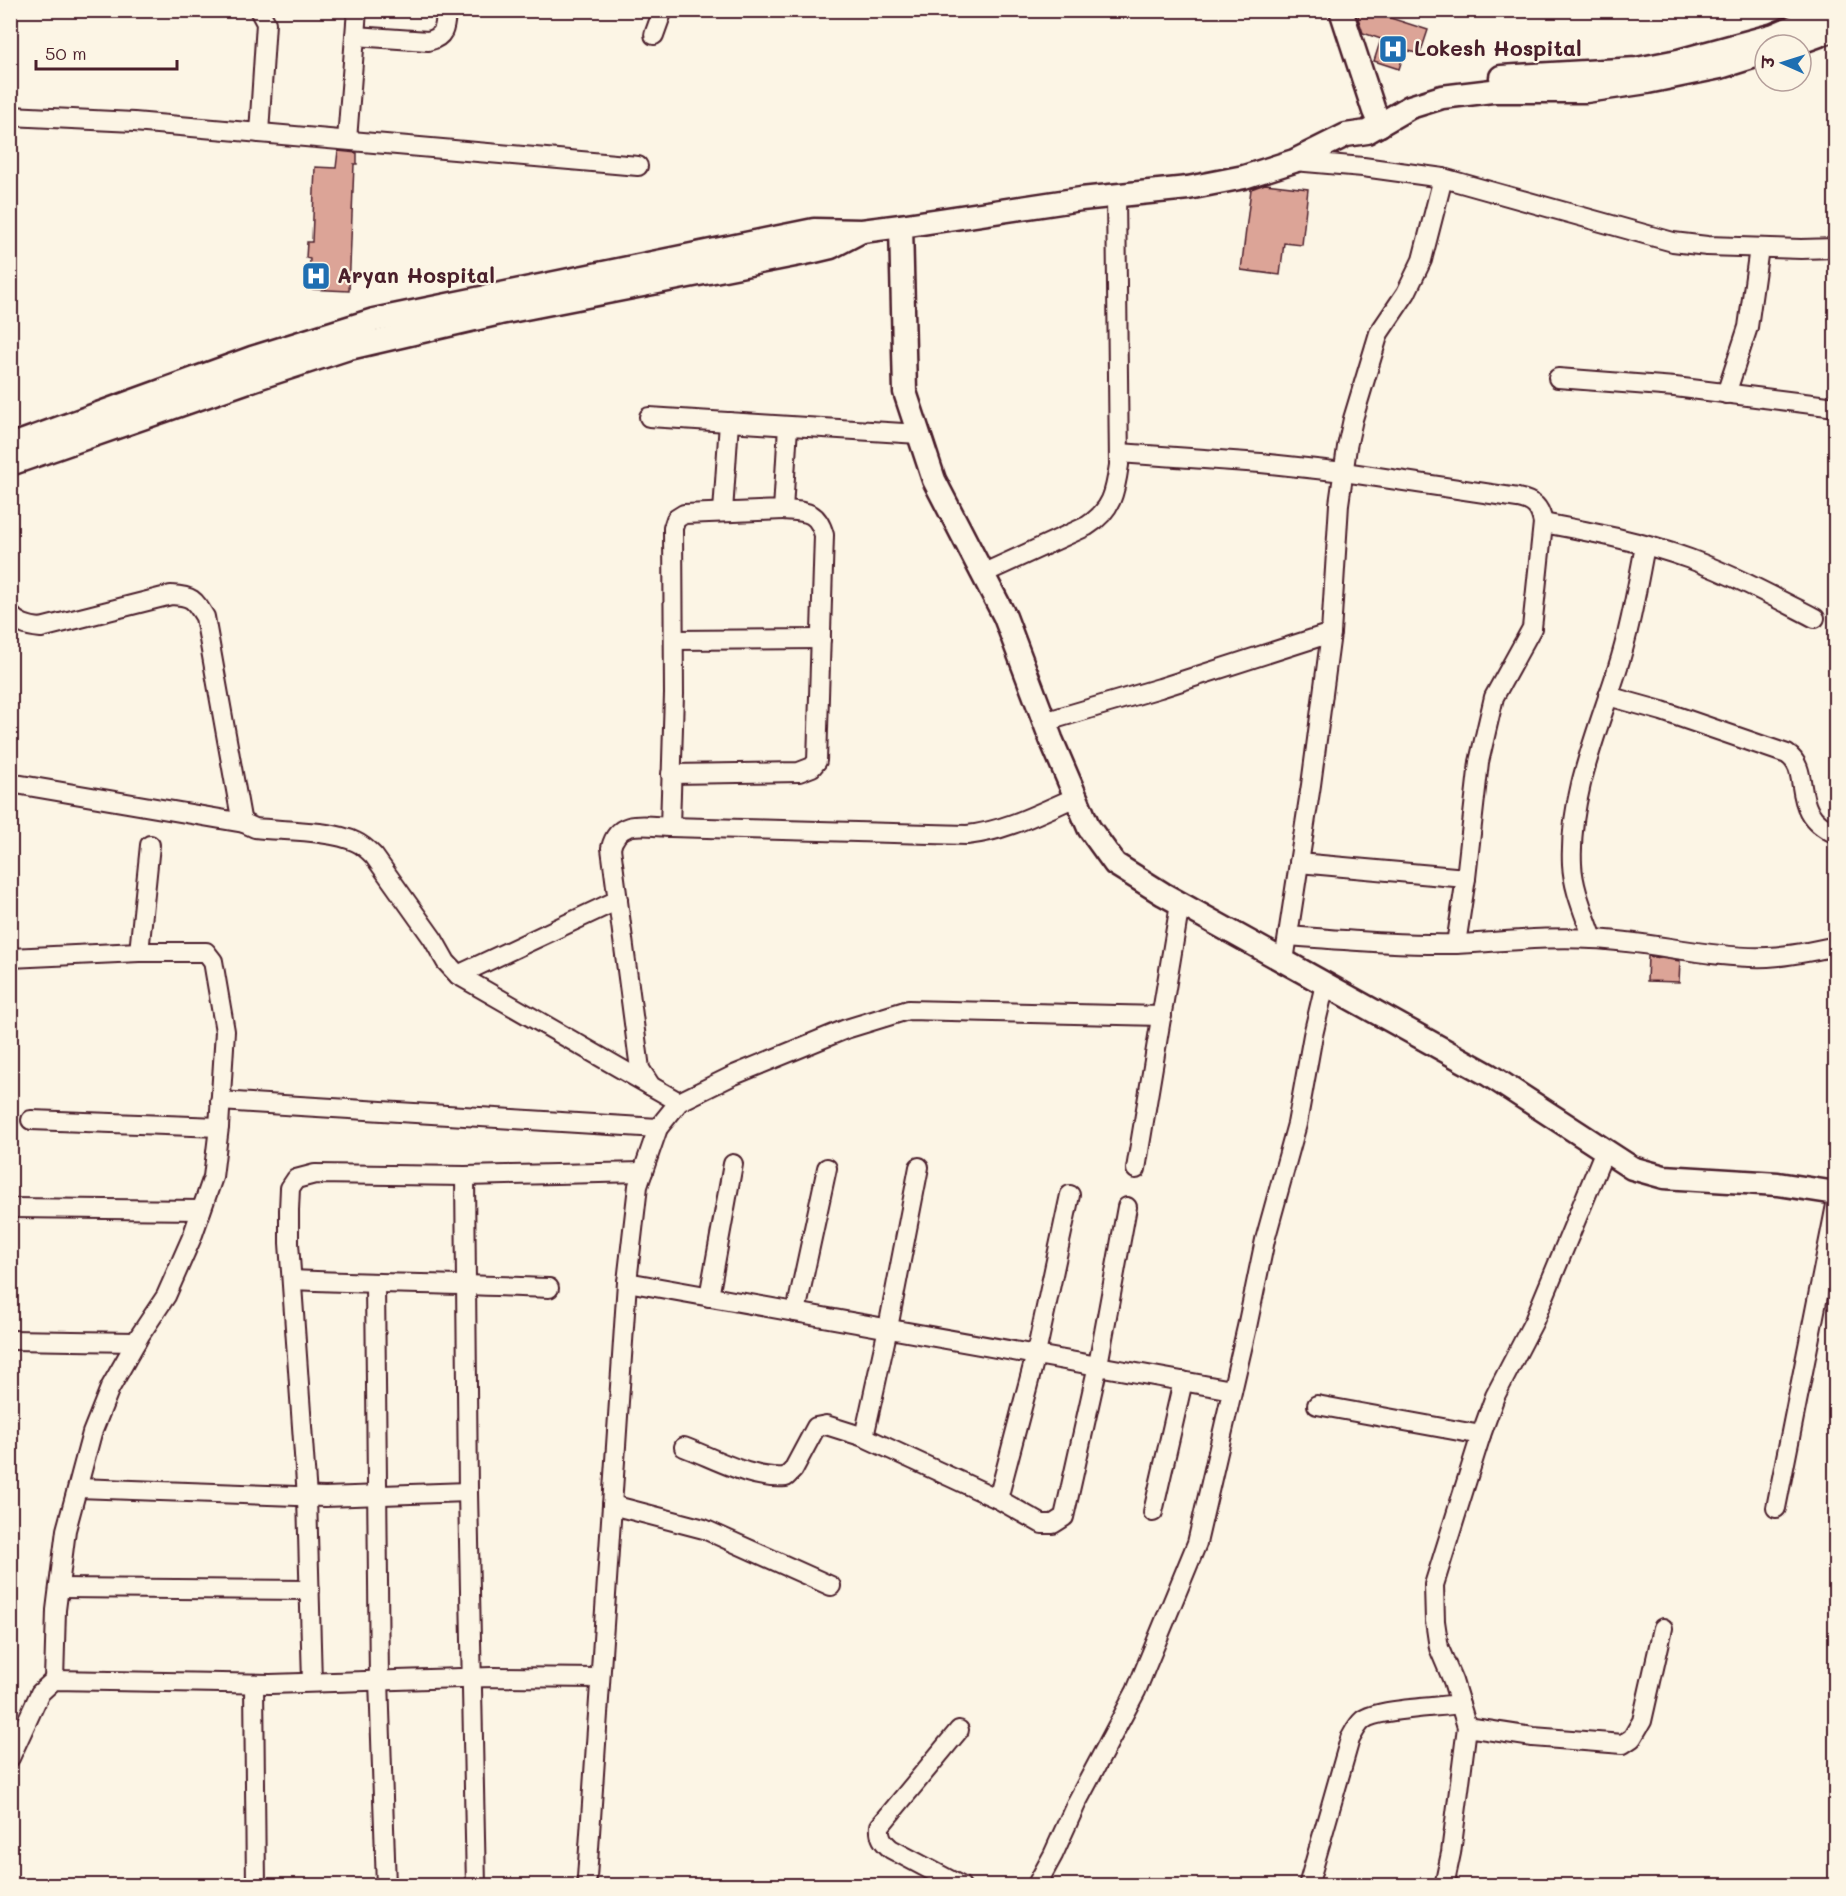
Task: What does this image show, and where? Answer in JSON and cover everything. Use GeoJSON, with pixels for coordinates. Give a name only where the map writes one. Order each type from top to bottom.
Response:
{"type":"FeatureCollection","features":[{"type":"Feature","properties":{"kind":"street"},"geometry":{"type":"LineString","coordinates":[[259,10],[266,23],[259,132]]}},
{"type":"Feature","properties":{"kind":"street"},"geometry":{"type":"LineString","coordinates":[[347,140],[357,10]]}},
{"type":"Feature","properties":{"kind":"street"},"geometry":{"type":"LineString","coordinates":[[355,36],[428,41],[441,37],[444,31],[446,10]]}},
{"type":"Feature","properties":{"kind":"street"},"geometry":{"type":"LineString","coordinates":[[654,35],[663,10]]}},
{"type":"Feature","properties":{"kind":"street"},"geometry":{"type":"LineString","coordinates":[[1341,10],[1377,118]]}},
{"type":"Feature","properties":{"kind":"street"},"geometry":{"type":"LineString","coordinates":[[10,446],[252,358],[374,320],[814,230],[862,231],[1116,195],[1188,188],[1245,177],[1293,161],[1438,85],[1468,80],[1637,69],[1678,61],[1774,35],[1832,10]]}},
{"type":"Feature","properties":{"kind":"street"},"geometry":{"type":"LineString","coordinates":[[1813,37],[1836,29]]}},
{"type":"Feature","properties":{"kind":"street"},"geometry":{"type":"LineString","coordinates":[[1377,118],[1442,97],[1492,91],[1586,91],[1647,82],[1720,67],[1753,57]]}},
{"type":"Feature","properties":{"kind":"street"},"geometry":{"type":"LineString","coordinates":[[10,116],[134,122],[638,166]]}},
{"type":"Feature","properties":{"kind":"street"},"geometry":{"type":"LineString","coordinates":[[1293,161],[1363,167],[1443,178],[1673,242],[1759,248],[1836,248]]}},
{"type":"Feature","properties":{"kind":"street"},"geometry":{"type":"LineString","coordinates":[[1284,962],[1331,633],[1339,504],[1353,419],[1379,333],[1406,293],[1422,260],[1443,178]]}},
{"type":"Feature","properties":{"kind":"street"},"geometry":{"type":"LineString","coordinates":[[982,574],[1100,518],[1110,505],[1116,489],[1119,453],[1116,195]]}},
{"type":"Feature","properties":{"kind":"street"},"geometry":{"type":"LineString","coordinates":[[901,226],[905,392],[934,480],[1005,617],[1044,722],[1089,828],[1115,864],[1180,904],[1489,1075],[1632,1168],[1664,1177],[1778,1184],[1836,1193]]}},
{"type":"Feature","properties":{"kind":"street"},"geometry":{"type":"LineString","coordinates":[[10,464],[349,348],[479,318],[810,252],[831,247],[862,231]]}},
{"type":"Feature","properties":{"kind":"street"},"geometry":{"type":"LineString","coordinates":[[1726,394],[1748,327],[1759,248]]}},
{"type":"Feature","properties":{"kind":"street"},"geometry":{"type":"LineString","coordinates":[[1558,378],[1675,387],[1836,407]]}},
{"type":"Feature","properties":{"kind":"street"},"geometry":{"type":"LineString","coordinates":[[649,417],[919,434]]}},
{"type":"Feature","properties":{"kind":"street"},"geometry":{"type":"LineString","coordinates":[[723,512],[729,422]]}},
{"type":"Feature","properties":{"kind":"street"},"geometry":{"type":"LineString","coordinates":[[783,510],[788,426]]}},
{"type":"Feature","properties":{"kind":"street"},"geometry":{"type":"LineString","coordinates":[[1119,453],[1261,463],[1344,472],[1531,501],[1541,512],[1543,523],[1532,628],[1494,697],[1479,762],[1456,944]]}},
{"type":"Feature","properties":{"kind":"street"},"geometry":{"type":"LineString","coordinates":[[670,827],[671,774],[674,640],[673,528],[676,519],[684,514],[723,512],[783,510],[810,513],[821,524],[824,535],[817,761],[812,767],[799,772],[671,774]]}},
{"type":"Feature","properties":{"kind":"street"},"geometry":{"type":"LineString","coordinates":[[1543,523],[1593,532],[1689,559],[1739,580],[1815,618]]}},
{"type":"Feature","properties":{"kind":"street"},"geometry":{"type":"LineString","coordinates":[[1593,939],[1572,867],[1572,845],[1578,797],[1591,746],[1628,629],[1645,546]]}},
{"type":"Feature","properties":{"kind":"street"},"geometry":{"type":"LineString","coordinates":[[10,614],[12,618],[28,627],[41,628],[171,595],[189,597],[196,602],[204,616],[233,787],[244,824]]}},
{"type":"Feature","properties":{"kind":"street"},"geometry":{"type":"LineString","coordinates":[[1044,722],[1160,688],[1331,633]]}},
{"type":"Feature","properties":{"kind":"street"},"geometry":{"type":"LineString","coordinates":[[674,640],[821,639]]}},
{"type":"Feature","properties":{"kind":"street"},"geometry":{"type":"LineString","coordinates":[[1608,696],[1662,711],[1787,754],[1793,758],[1798,769],[1803,799],[1814,821],[1836,834]]}},
{"type":"Feature","properties":{"kind":"street"},"geometry":{"type":"LineString","coordinates":[[10,783],[244,824],[255,828],[332,835],[354,840],[374,856],[433,939],[446,962],[458,975],[679,1102]]}},
{"type":"Feature","properties":{"kind":"street"},"geometry":{"type":"LineString","coordinates":[[651,1086],[640,1069],[611,848],[617,834],[622,829],[629,826],[985,833],[1004,828],[1076,797]]}},
{"type":"Feature","properties":{"kind":"street"},"geometry":{"type":"LineString","coordinates":[[139,952],[150,845]]}},
{"type":"Feature","properties":{"kind":"street"},"geometry":{"type":"LineString","coordinates":[[1299,863],[1466,878]]}},
{"type":"Feature","properties":{"kind":"street"},"geometry":{"type":"LineString","coordinates":[[458,975],[618,900]]}},
{"type":"Feature","properties":{"kind":"street"},"geometry":{"type":"LineString","coordinates":[[1137,1169],[1180,904]]}},
{"type":"Feature","properties":{"kind":"street"},"geometry":{"type":"LineString","coordinates":[[1288,936],[1456,944],[1531,938],[1593,939],[1715,954],[1769,957],[1836,946]]}},
{"type":"Feature","properties":{"kind":"street"},"geometry":{"type":"LineString","coordinates":[[10,958],[139,952],[206,952],[210,956],[225,1031],[219,1127],[213,1177],[192,1238],[166,1296],[110,1388],[92,1433],[66,1530],[56,1611],[54,1680]]}},
{"type":"Feature","properties":{"kind":"street"},"geometry":{"type":"LineString","coordinates":[[1036,1886],[1082,1791],[1136,1692],[1197,1543],[1265,1240],[1298,1124],[1313,1035],[1325,984]]}},
{"type":"Feature","properties":{"kind":"street"},"geometry":{"type":"LineString","coordinates":[[587,1878],[627,1282],[638,1186],[658,1128],[679,1102],[735,1075],[846,1029],[908,1010],[1162,1016]]}},
{"type":"Feature","properties":{"kind":"street"},"geometry":{"type":"LineString","coordinates":[[220,1101],[658,1128]]}},
{"type":"Feature","properties":{"kind":"street"},"geometry":{"type":"LineString","coordinates":[[31,1120],[219,1127]]}},
{"type":"Feature","properties":{"kind":"street"},"geometry":{"type":"LineString","coordinates":[[1444,1886],[1451,1853],[1467,1727],[1454,1681],[1439,1648],[1435,1621],[1434,1585],[1481,1435],[1504,1376],[1534,1321],[1605,1150]]}},
{"type":"Feature","properties":{"kind":"street"},"geometry":{"type":"LineString","coordinates":[[709,1297],[733,1164]]}},
{"type":"Feature","properties":{"kind":"street"},"geometry":{"type":"LineString","coordinates":[[864,1437],[919,1167]]}},
{"type":"Feature","properties":{"kind":"street"},"geometry":{"type":"LineString","coordinates":[[796,1312],[827,1168]]}},
{"type":"Feature","properties":{"kind":"street"},"geometry":{"type":"LineString","coordinates":[[312,1682],[307,1497],[288,1210],[290,1188],[296,1179],[315,1174],[465,1176],[643,1172]]}},
{"type":"Feature","properties":{"kind":"street"},"geometry":{"type":"LineString","coordinates":[[465,1176],[468,1492],[476,1886]]}},
{"type":"Feature","properties":{"kind":"street"},"geometry":{"type":"LineString","coordinates":[[998,1499],[1036,1354],[1070,1195]]}},
{"type":"Feature","properties":{"kind":"street"},"geometry":{"type":"LineString","coordinates":[[1776,1508],[1836,1205]]}},
{"type":"Feature","properties":{"kind":"street"},"geometry":{"type":"LineString","coordinates":[[684,1447],[751,1473],[774,1478],[786,1477],[793,1470],[816,1427],[826,1425],[864,1437],[998,1499],[1042,1524],[1053,1524],[1064,1517],[1098,1365],[1127,1207]]}},
{"type":"Feature","properties":{"kind":"street"},"geometry":{"type":"LineString","coordinates":[[10,1208],[201,1210]]}},
{"type":"Feature","properties":{"kind":"street"},"geometry":{"type":"LineString","coordinates":[[292,1280],[549,1288]]}},
{"type":"Feature","properties":{"kind":"street"},"geometry":{"type":"LineString","coordinates":[[627,1282],[1232,1390]]}},
{"type":"Feature","properties":{"kind":"street"},"geometry":{"type":"LineString","coordinates":[[375,1284],[379,1680],[386,1886]]}},
{"type":"Feature","properties":{"kind":"street"},"geometry":{"type":"LineString","coordinates":[[10,1340],[136,1342]]}},
{"type":"Feature","properties":{"kind":"street"},"geometry":{"type":"LineString","coordinates":[[1153,1512],[1183,1381]]}},
{"type":"Feature","properties":{"kind":"street"},"geometry":{"type":"LineString","coordinates":[[1317,1405],[1481,1435]]}},
{"type":"Feature","properties":{"kind":"street"},"geometry":{"type":"LineString","coordinates":[[78,1488],[307,1497],[468,1492]]}},
{"type":"Feature","properties":{"kind":"street"},"geometry":{"type":"LineString","coordinates":[[612,1505],[704,1529],[831,1586]]}},
{"type":"Feature","properties":{"kind":"street"},"geometry":{"type":"LineString","coordinates":[[59,1588],[310,1590]]}},
{"type":"Feature","properties":{"kind":"street"},"geometry":{"type":"LineString","coordinates":[[1467,1727],[1533,1737],[1623,1744],[1632,1738],[1642,1721],[1663,1628]]}},
{"type":"Feature","properties":{"kind":"street"},"geometry":{"type":"LineString","coordinates":[[10,1758],[40,1693],[54,1680],[254,1684],[473,1678],[600,1678]]}},
{"type":"Feature","properties":{"kind":"street"},"geometry":{"type":"LineString","coordinates":[[254,1684],[256,1886]]}},
{"type":"Feature","properties":{"kind":"street"},"geometry":{"type":"LineString","coordinates":[[1308,1886],[1350,1739],[1358,1725],[1365,1718],[1387,1713],[1460,1704]]}},
{"type":"Feature","properties":{"kind":"street"},"geometry":{"type":"LineString","coordinates":[[958,1730],[880,1826],[879,1835],[891,1849],[961,1886]]}},
{"type":"Feature","properties":{"kind":"building"},"geometry":{"type":"Polygon","coordinates":[[[1360,10],[1382,10],[1381,15],[1428,30],[1420,54],[1405,50],[1399,69],[1374,61],[1381,39],[1363,33],[1358,18],[1360,10]]]}},
{"type":"Feature","properties":{"kind":"building"},"geometry":{"type":"Polygon","coordinates":[[[338,151],[357,153],[357,164],[354,164],[349,291],[308,289],[310,259],[306,258],[307,242],[312,242],[315,167],[336,168],[338,151]]]}},
{"type":"Feature","properties":{"kind":"building"},"geometry":{"type":"Polygon","coordinates":[[[1265,184],[1308,189],[1302,245],[1284,243],[1280,275],[1241,270],[1251,189],[1265,184]]]}},
{"type":"Feature","properties":{"kind":"building"},"geometry":{"type":"Polygon","coordinates":[[[1648,956],[1680,961],[1679,982],[1647,981],[1648,956]]]}},
{"type":"Feature","properties":{"kind":"place","name":"Lokesh Hospital"},"geometry":{"type":"Point","coordinates":[1393,49]}},
{"type":"Feature","properties":{"kind":"place","name":"Aryan Hospital"},"geometry":{"type":"Point","coordinates":[316,276]}}]}
